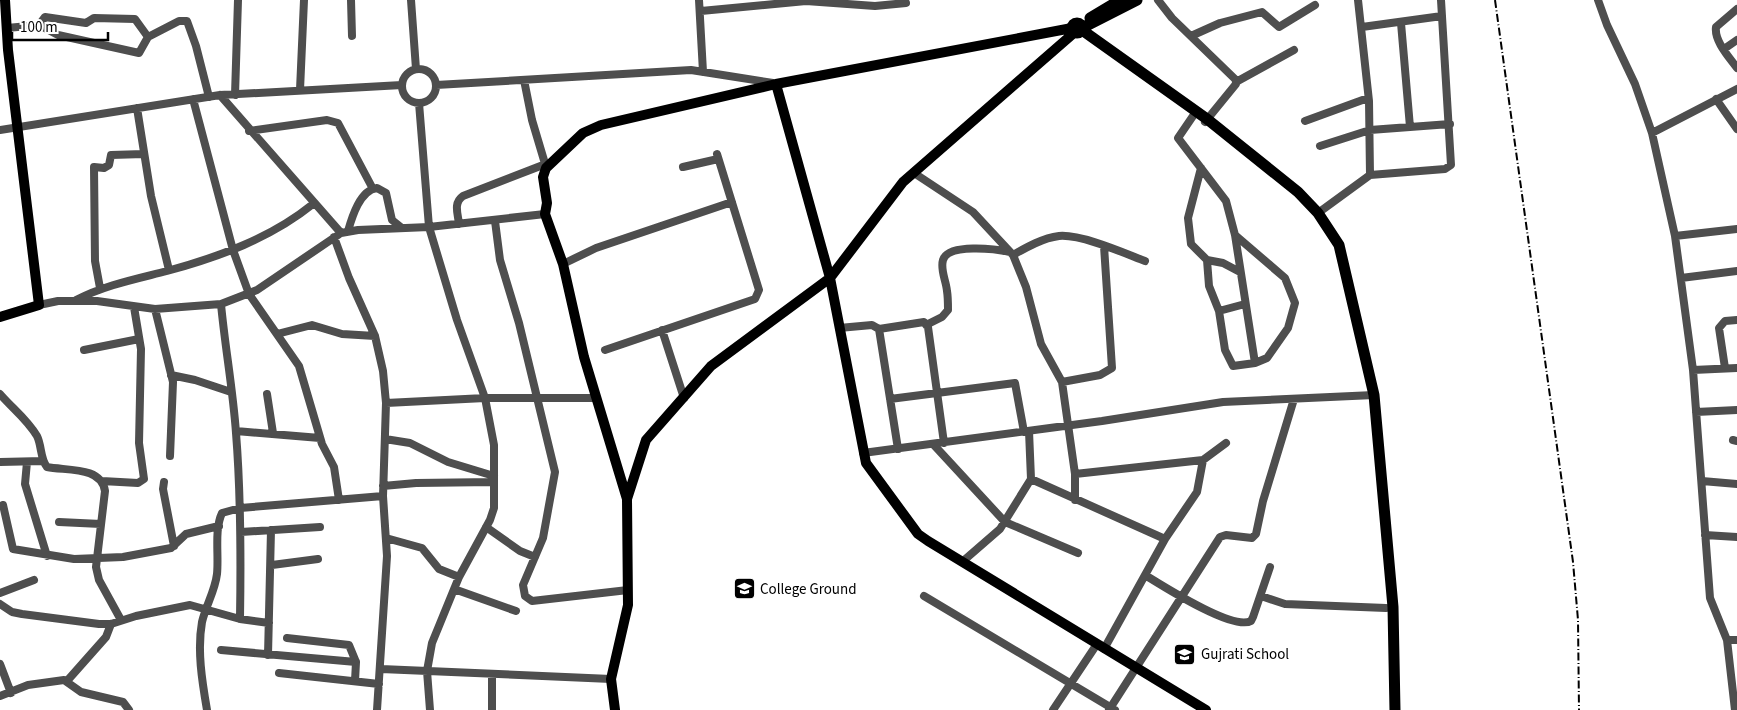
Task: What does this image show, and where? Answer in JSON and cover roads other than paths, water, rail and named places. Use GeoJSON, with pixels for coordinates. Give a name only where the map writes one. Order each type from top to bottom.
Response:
{"type":"FeatureCollection","features":[{"type":"Feature","properties":{"kind":"highway"},"geometry":{"type":"LineString","coordinates":[[1078,29],[1108,3],[1120,0]]}},
{"type":"Feature","properties":{"kind":"highway"},"geometry":{"type":"LineString","coordinates":[[1078,29],[1137,0]]}},
{"type":"Feature","properties":{"kind":"highway"},"geometry":{"type":"LineString","coordinates":[[1078,29],[1193,116],[1205,121],[1294,195],[1315,216],[1335,254],[1371,395],[1386,608],[1389,710]]}},
{"type":"Feature","properties":{"kind":"highway"},"geometry":{"type":"LineString","coordinates":[[1078,29],[1205,121],[1298,192],[1318,213],[1339,245],[1371,395],[1393,608],[1395,710]]}},
{"type":"Feature","properties":{"kind":"main road"},"geometry":{"type":"LineString","coordinates":[[0,317],[39,304],[5,0]]}},
{"type":"Feature","properties":{"kind":"main road"},"geometry":{"type":"LineString","coordinates":[[615,710],[611,679],[628,605],[627,499],[595,398],[563,264],[545,214],[548,204],[543,177],[545,166],[583,133],[601,125],[776,84],[1078,29]]}},
{"type":"Feature","properties":{"kind":"main road"},"geometry":{"type":"LineString","coordinates":[[627,499],[646,440],[711,366],[830,278],[903,182],[1078,29]]}},
{"type":"Feature","properties":{"kind":"main road"},"geometry":{"type":"LineString","coordinates":[[776,84],[830,278],[866,463],[918,534],[1137,670],[1206,710]]}},
{"type":"Feature","properties":{"kind":"street"},"geometry":{"type":"LineString","coordinates":[[235,95],[238,0]]}},
{"type":"Feature","properties":{"kind":"street"},"geometry":{"type":"LineString","coordinates":[[300,90],[304,0]]}},
{"type":"Feature","properties":{"kind":"street"},"geometry":{"type":"LineString","coordinates":[[351,0],[352,36]]}},
{"type":"Feature","properties":{"kind":"street"},"geometry":{"type":"LineString","coordinates":[[412,0],[416,69]]}},
{"type":"Feature","properties":{"kind":"street"},"geometry":{"type":"LineString","coordinates":[[699,0],[703,72]]}},
{"type":"Feature","properties":{"kind":"street"},"geometry":{"type":"LineString","coordinates":[[1158,0],[1236,82]]}},
{"type":"Feature","properties":{"kind":"street"},"geometry":{"type":"LineString","coordinates":[[1358,0],[1368,98],[1370,175]]}},
{"type":"Feature","properties":{"kind":"street"},"geometry":{"type":"LineString","coordinates":[[1318,213],[1370,175],[1447,168],[1452,162],[1441,0]]}},
{"type":"Feature","properties":{"kind":"street"},"geometry":{"type":"LineString","coordinates":[[1598,0],[1606,25],[1635,84],[1652,132],[1675,236],[1693,370],[1710,598],[1727,640],[1734,710]]}},
{"type":"Feature","properties":{"kind":"street"},"geometry":{"type":"LineString","coordinates":[[701,11],[740,4],[806,1],[875,6],[906,4]]}},
{"type":"Feature","properties":{"kind":"street"},"geometry":{"type":"LineString","coordinates":[[1191,36],[1220,23],[1262,12],[1279,27],[1315,5]]}},
{"type":"Feature","properties":{"kind":"street"},"geometry":{"type":"LineString","coordinates":[[1737,9],[1716,27],[1716,35],[1737,68]]}},
{"type":"Feature","properties":{"kind":"street"},"geometry":{"type":"LineString","coordinates":[[1362,27],[1442,16]]}},
{"type":"Feature","properties":{"kind":"street"},"geometry":{"type":"LineString","coordinates":[[38,24],[45,17],[86,22],[99,18],[135,19],[148,37]]}},
{"type":"Feature","properties":{"kind":"street"},"geometry":{"type":"LineString","coordinates":[[7,28],[38,24],[58,35],[140,54],[148,37],[180,21],[187,21],[196,46],[209,97]]}},
{"type":"Feature","properties":{"kind":"street"},"geometry":{"type":"LineString","coordinates":[[1402,23],[1410,127]]}},
{"type":"Feature","properties":{"kind":"street"},"geometry":{"type":"LineString","coordinates":[[1724,49],[1737,40]]}},
{"type":"Feature","properties":{"kind":"street"},"geometry":{"type":"LineString","coordinates":[[1205,121],[1236,82],[1294,50]]}},
{"type":"Feature","properties":{"kind":"street"},"geometry":{"type":"LineString","coordinates":[[416,69],[422,69],[432,75],[436,85],[433,96],[424,103],[419,104],[404,96],[402,85],[406,74],[416,69]]}},
{"type":"Feature","properties":{"kind":"street"},"geometry":{"type":"LineString","coordinates":[[436,85],[690,70],[776,84]]}},
{"type":"Feature","properties":{"kind":"street"},"geometry":{"type":"LineString","coordinates":[[459,224],[456,205],[458,199],[545,166],[524,80]]}},
{"type":"Feature","properties":{"kind":"street"},"geometry":{"type":"LineString","coordinates":[[0,130],[220,95],[402,85]]}},
{"type":"Feature","properties":{"kind":"street"},"geometry":{"type":"LineString","coordinates":[[1652,132],[1737,89]]}},
{"type":"Feature","properties":{"kind":"street"},"geometry":{"type":"LineString","coordinates":[[220,95],[249,131],[341,234],[348,278],[375,336],[383,371],[386,403],[382,496],[387,566],[377,710]]}},
{"type":"Feature","properties":{"kind":"street"},"geometry":{"type":"LineString","coordinates":[[1305,121],[1368,98]]}},
{"type":"Feature","properties":{"kind":"street"},"geometry":{"type":"LineString","coordinates":[[193,99],[233,250],[249,294],[298,366],[320,438],[334,467],[339,500]]}},
{"type":"Feature","properties":{"kind":"street"},"geometry":{"type":"LineString","coordinates":[[1716,100],[1737,129]]}},
{"type":"Feature","properties":{"kind":"street"},"geometry":{"type":"LineString","coordinates":[[419,104],[429,227],[457,320],[485,398],[494,444],[494,508],[459,577],[432,643],[427,671],[430,710]]}},
{"type":"Feature","properties":{"kind":"street"},"geometry":{"type":"LineString","coordinates":[[138,108],[150,196],[169,270]]}},
{"type":"Feature","properties":{"kind":"street"},"geometry":{"type":"LineString","coordinates":[[1193,116],[1178,138],[1226,201],[1235,235],[1255,362]]}},
{"type":"Feature","properties":{"kind":"street"},"geometry":{"type":"LineString","coordinates":[[249,131],[327,120],[338,122],[373,188]]}},
{"type":"Feature","properties":{"kind":"street"},"geometry":{"type":"LineString","coordinates":[[1320,146],[1370,130],[1450,124]]}},
{"type":"Feature","properties":{"kind":"street"},"geometry":{"type":"LineString","coordinates":[[100,288],[95,261],[94,167],[104,168],[109,165],[111,155],[144,154]]}},
{"type":"Feature","properties":{"kind":"street"},"geometry":{"type":"LineString","coordinates":[[605,350],[754,299],[758,295],[759,290],[718,156],[683,167]]}},
{"type":"Feature","properties":{"kind":"street"},"geometry":{"type":"LineString","coordinates":[[1201,168],[1188,218],[1191,244],[1207,260],[1223,263],[1240,272]]}},
{"type":"Feature","properties":{"kind":"street"},"geometry":{"type":"LineString","coordinates":[[914,173],[973,212],[1011,253],[1026,287],[1041,344],[1062,382],[1069,426],[1075,500]]}},
{"type":"Feature","properties":{"kind":"street"},"geometry":{"type":"LineString","coordinates":[[341,234],[352,214],[367,193],[373,188],[386,193],[392,220],[402,228]]}},
{"type":"Feature","properties":{"kind":"street"},"geometry":{"type":"LineString","coordinates":[[563,264],[596,248],[732,202]]}},
{"type":"Feature","properties":{"kind":"street"},"geometry":{"type":"LineString","coordinates":[[75,300],[100,288],[169,270],[233,250],[287,223],[313,204]]}},
{"type":"Feature","properties":{"kind":"street"},"geometry":{"type":"LineString","coordinates":[[39,304],[75,300],[155,309],[221,304],[249,294],[341,234],[429,227],[545,214]]}},
{"type":"Feature","properties":{"kind":"street"},"geometry":{"type":"LineString","coordinates":[[495,220],[500,260],[519,323],[556,477],[542,538],[523,585],[525,596],[532,602],[628,590]]}},
{"type":"Feature","properties":{"kind":"street"},"geometry":{"type":"LineString","coordinates":[[1675,236],[1737,229]]}},
{"type":"Feature","properties":{"kind":"street"},"geometry":{"type":"LineString","coordinates":[[1207,260],[1209,286],[1219,311],[1225,350],[1233,366],[1267,358],[1288,328],[1295,302],[1285,278],[1235,235]]}},
{"type":"Feature","properties":{"kind":"street"},"geometry":{"type":"LineString","coordinates":[[926,325],[942,317],[948,310],[948,291],[943,272],[944,259],[948,254],[972,248],[1011,253],[1032,244],[1062,236],[1104,246],[1145,262]]}},
{"type":"Feature","properties":{"kind":"street"},"geometry":{"type":"LineString","coordinates":[[1062,382],[1100,375],[1112,368],[1104,246]]}},
{"type":"Feature","properties":{"kind":"street"},"geometry":{"type":"LineString","coordinates":[[1681,278],[1737,271]]}},
{"type":"Feature","properties":{"kind":"street"},"geometry":{"type":"LineString","coordinates":[[221,304],[236,431],[241,532],[240,619]]}},
{"type":"Feature","properties":{"kind":"street"},"geometry":{"type":"LineString","coordinates":[[1219,311],[1245,304]]}},
{"type":"Feature","properties":{"kind":"street"},"geometry":{"type":"LineString","coordinates":[[102,481],[138,483],[144,479],[139,443],[141,358],[134,307]]}},
{"type":"Feature","properties":{"kind":"street"},"geometry":{"type":"LineString","coordinates":[[155,309],[172,375],[173,406],[170,456]]}},
{"type":"Feature","properties":{"kind":"street"},"geometry":{"type":"LineString","coordinates":[[1725,368],[1719,328],[1726,321],[1737,320]]}},
{"type":"Feature","properties":{"kind":"street"},"geometry":{"type":"LineString","coordinates":[[839,328],[872,326],[878,329],[924,322],[944,443]]}},
{"type":"Feature","properties":{"kind":"street"},"geometry":{"type":"LineString","coordinates":[[277,334],[312,325],[342,334],[375,336]]}},
{"type":"Feature","properties":{"kind":"street"},"geometry":{"type":"LineString","coordinates":[[878,329],[898,448]]}},
{"type":"Feature","properties":{"kind":"street"},"geometry":{"type":"LineString","coordinates":[[662,330],[684,398]]}},
{"type":"Feature","properties":{"kind":"street"},"geometry":{"type":"LineString","coordinates":[[84,350],[139,339]]}},
{"type":"Feature","properties":{"kind":"street"},"geometry":{"type":"LineString","coordinates":[[1693,370],[1737,368]]}},
{"type":"Feature","properties":{"kind":"street"},"geometry":{"type":"LineString","coordinates":[[172,375],[195,380],[231,392]]}},
{"type":"Feature","properties":{"kind":"street"},"geometry":{"type":"LineString","coordinates":[[890,399],[1015,384],[1027,432],[1031,479],[1006,522],[962,562]]}},
{"type":"Feature","properties":{"kind":"street"},"geometry":{"type":"LineString","coordinates":[[0,394],[30,424],[41,445],[43,461],[47,467],[85,472],[96,475],[102,481],[104,491],[96,559],[99,580],[122,620]]}},
{"type":"Feature","properties":{"kind":"street"},"geometry":{"type":"LineString","coordinates":[[267,394],[273,433]]}},
{"type":"Feature","properties":{"kind":"street"},"geometry":{"type":"LineString","coordinates":[[863,453],[1027,432],[1224,402],[1371,395]]}},
{"type":"Feature","properties":{"kind":"street"},"geometry":{"type":"LineString","coordinates":[[386,403],[485,398],[595,398]]}},
{"type":"Feature","properties":{"kind":"street"},"geometry":{"type":"LineString","coordinates":[[924,596],[1112,709],[1181,595],[1220,537],[1226,535],[1252,538],[1256,534],[1263,501],[1294,399]]}},
{"type":"Feature","properties":{"kind":"street"},"geometry":{"type":"LineString","coordinates":[[1696,412],[1737,410]]}},
{"type":"Feature","properties":{"kind":"street"},"geometry":{"type":"LineString","coordinates":[[236,431],[320,438]]}},
{"type":"Feature","properties":{"kind":"street"},"geometry":{"type":"LineString","coordinates":[[385,438],[410,443],[448,462],[494,479]]}},
{"type":"Feature","properties":{"kind":"street"},"geometry":{"type":"LineString","coordinates":[[1074,474],[1203,460],[1226,443]]}},
{"type":"Feature","properties":{"kind":"street"},"geometry":{"type":"LineString","coordinates":[[933,444],[1006,522],[1078,554]]}},
{"type":"Feature","properties":{"kind":"street"},"geometry":{"type":"LineString","coordinates":[[1053,710],[1101,647],[1165,539],[1197,492],[1203,460]]}},
{"type":"Feature","properties":{"kind":"street"},"geometry":{"type":"LineString","coordinates":[[0,462],[43,461]]}},
{"type":"Feature","properties":{"kind":"street"},"geometry":{"type":"LineString","coordinates":[[27,462],[25,484],[47,556]]}},
{"type":"Feature","properties":{"kind":"street"},"geometry":{"type":"LineString","coordinates":[[383,486],[494,479]]}},
{"type":"Feature","properties":{"kind":"street"},"geometry":{"type":"LineString","coordinates":[[1031,479],[1165,539]]}},
{"type":"Feature","properties":{"kind":"street"},"geometry":{"type":"LineString","coordinates":[[1702,481],[1737,484]]}},
{"type":"Feature","properties":{"kind":"street"},"geometry":{"type":"LineString","coordinates":[[164,482],[163,489],[174,546]]}},
{"type":"Feature","properties":{"kind":"street"},"geometry":{"type":"LineString","coordinates":[[207,710],[200,643],[206,608],[216,582],[218,526],[222,513],[240,508],[382,496]]}},
{"type":"Feature","properties":{"kind":"street"},"geometry":{"type":"LineString","coordinates":[[3,505],[4,531],[13,549],[47,556],[96,559],[123,557],[174,546],[178,539],[186,534],[218,526]]}},
{"type":"Feature","properties":{"kind":"street"},"geometry":{"type":"LineString","coordinates":[[60,522],[100,524]]}},
{"type":"Feature","properties":{"kind":"street"},"geometry":{"type":"LineString","coordinates":[[241,532],[320,527]]}},
{"type":"Feature","properties":{"kind":"street"},"geometry":{"type":"LineString","coordinates":[[486,527],[520,551],[535,557]]}},
{"type":"Feature","properties":{"kind":"street"},"geometry":{"type":"LineString","coordinates":[[268,654],[272,565],[271,530]]}},
{"type":"Feature","properties":{"kind":"street"},"geometry":{"type":"LineString","coordinates":[[1705,534],[1737,537]]}},
{"type":"Feature","properties":{"kind":"street"},"geometry":{"type":"LineString","coordinates":[[386,538],[422,548],[439,569],[459,577]]}},
{"type":"Feature","properties":{"kind":"street"},"geometry":{"type":"LineString","coordinates":[[272,565],[318,559]]}},
{"type":"Feature","properties":{"kind":"street"},"geometry":{"type":"LineString","coordinates":[[1144,575],[1220,616],[1243,624],[1251,621],[1270,567]]}},
{"type":"Feature","properties":{"kind":"street"},"geometry":{"type":"LineString","coordinates":[[0,593],[34,580]]}},
{"type":"Feature","properties":{"kind":"street"},"geometry":{"type":"LineString","coordinates":[[454,589],[516,611]]}},
{"type":"Feature","properties":{"kind":"street"},"geometry":{"type":"LineString","coordinates":[[1261,596],[1285,604],[1386,608]]}},
{"type":"Feature","properties":{"kind":"street"},"geometry":{"type":"LineString","coordinates":[[0,604],[12,612],[22,614],[111,624],[180,606],[206,608],[240,619],[270,623]]}},
{"type":"Feature","properties":{"kind":"street"},"geometry":{"type":"LineString","coordinates":[[68,681],[106,637],[111,624]]}},
{"type":"Feature","properties":{"kind":"street"},"geometry":{"type":"LineString","coordinates":[[287,638],[346,643],[351,647],[356,662],[354,681]]}},
{"type":"Feature","properties":{"kind":"street"},"geometry":{"type":"LineString","coordinates":[[1727,640],[1737,640]]}},
{"type":"Feature","properties":{"kind":"street"},"geometry":{"type":"LineString","coordinates":[[221,650],[356,662]]}},
{"type":"Feature","properties":{"kind":"street"},"geometry":{"type":"LineString","coordinates":[[0,664],[11,693]]}},
{"type":"Feature","properties":{"kind":"street"},"geometry":{"type":"LineString","coordinates":[[381,669],[492,676],[611,679]]}},
{"type":"Feature","properties":{"kind":"street"},"geometry":{"type":"LineString","coordinates":[[279,673],[379,684]]}},
{"type":"Feature","properties":{"kind":"street"},"geometry":{"type":"LineString","coordinates":[[492,676],[492,710]]}},
{"type":"Feature","properties":{"kind":"street"},"geometry":{"type":"LineString","coordinates":[[0,696],[28,685],[60,679],[68,681],[81,692],[124,702],[128,710]]}},
{"type":"Feature","properties":{"kind":"railway"},"geometry":{"type":"LineString","coordinates":[[1495,0],[1573,562],[1578,620],[1579,710]]}},
{"type":"Feature","properties":{"kind":"place","name":"College Ground"},"geometry":{"type":"Point","coordinates":[744,589]}},
{"type":"Feature","properties":{"kind":"place","name":"Gujrati School"},"geometry":{"type":"Point","coordinates":[1185,654]}}]}
